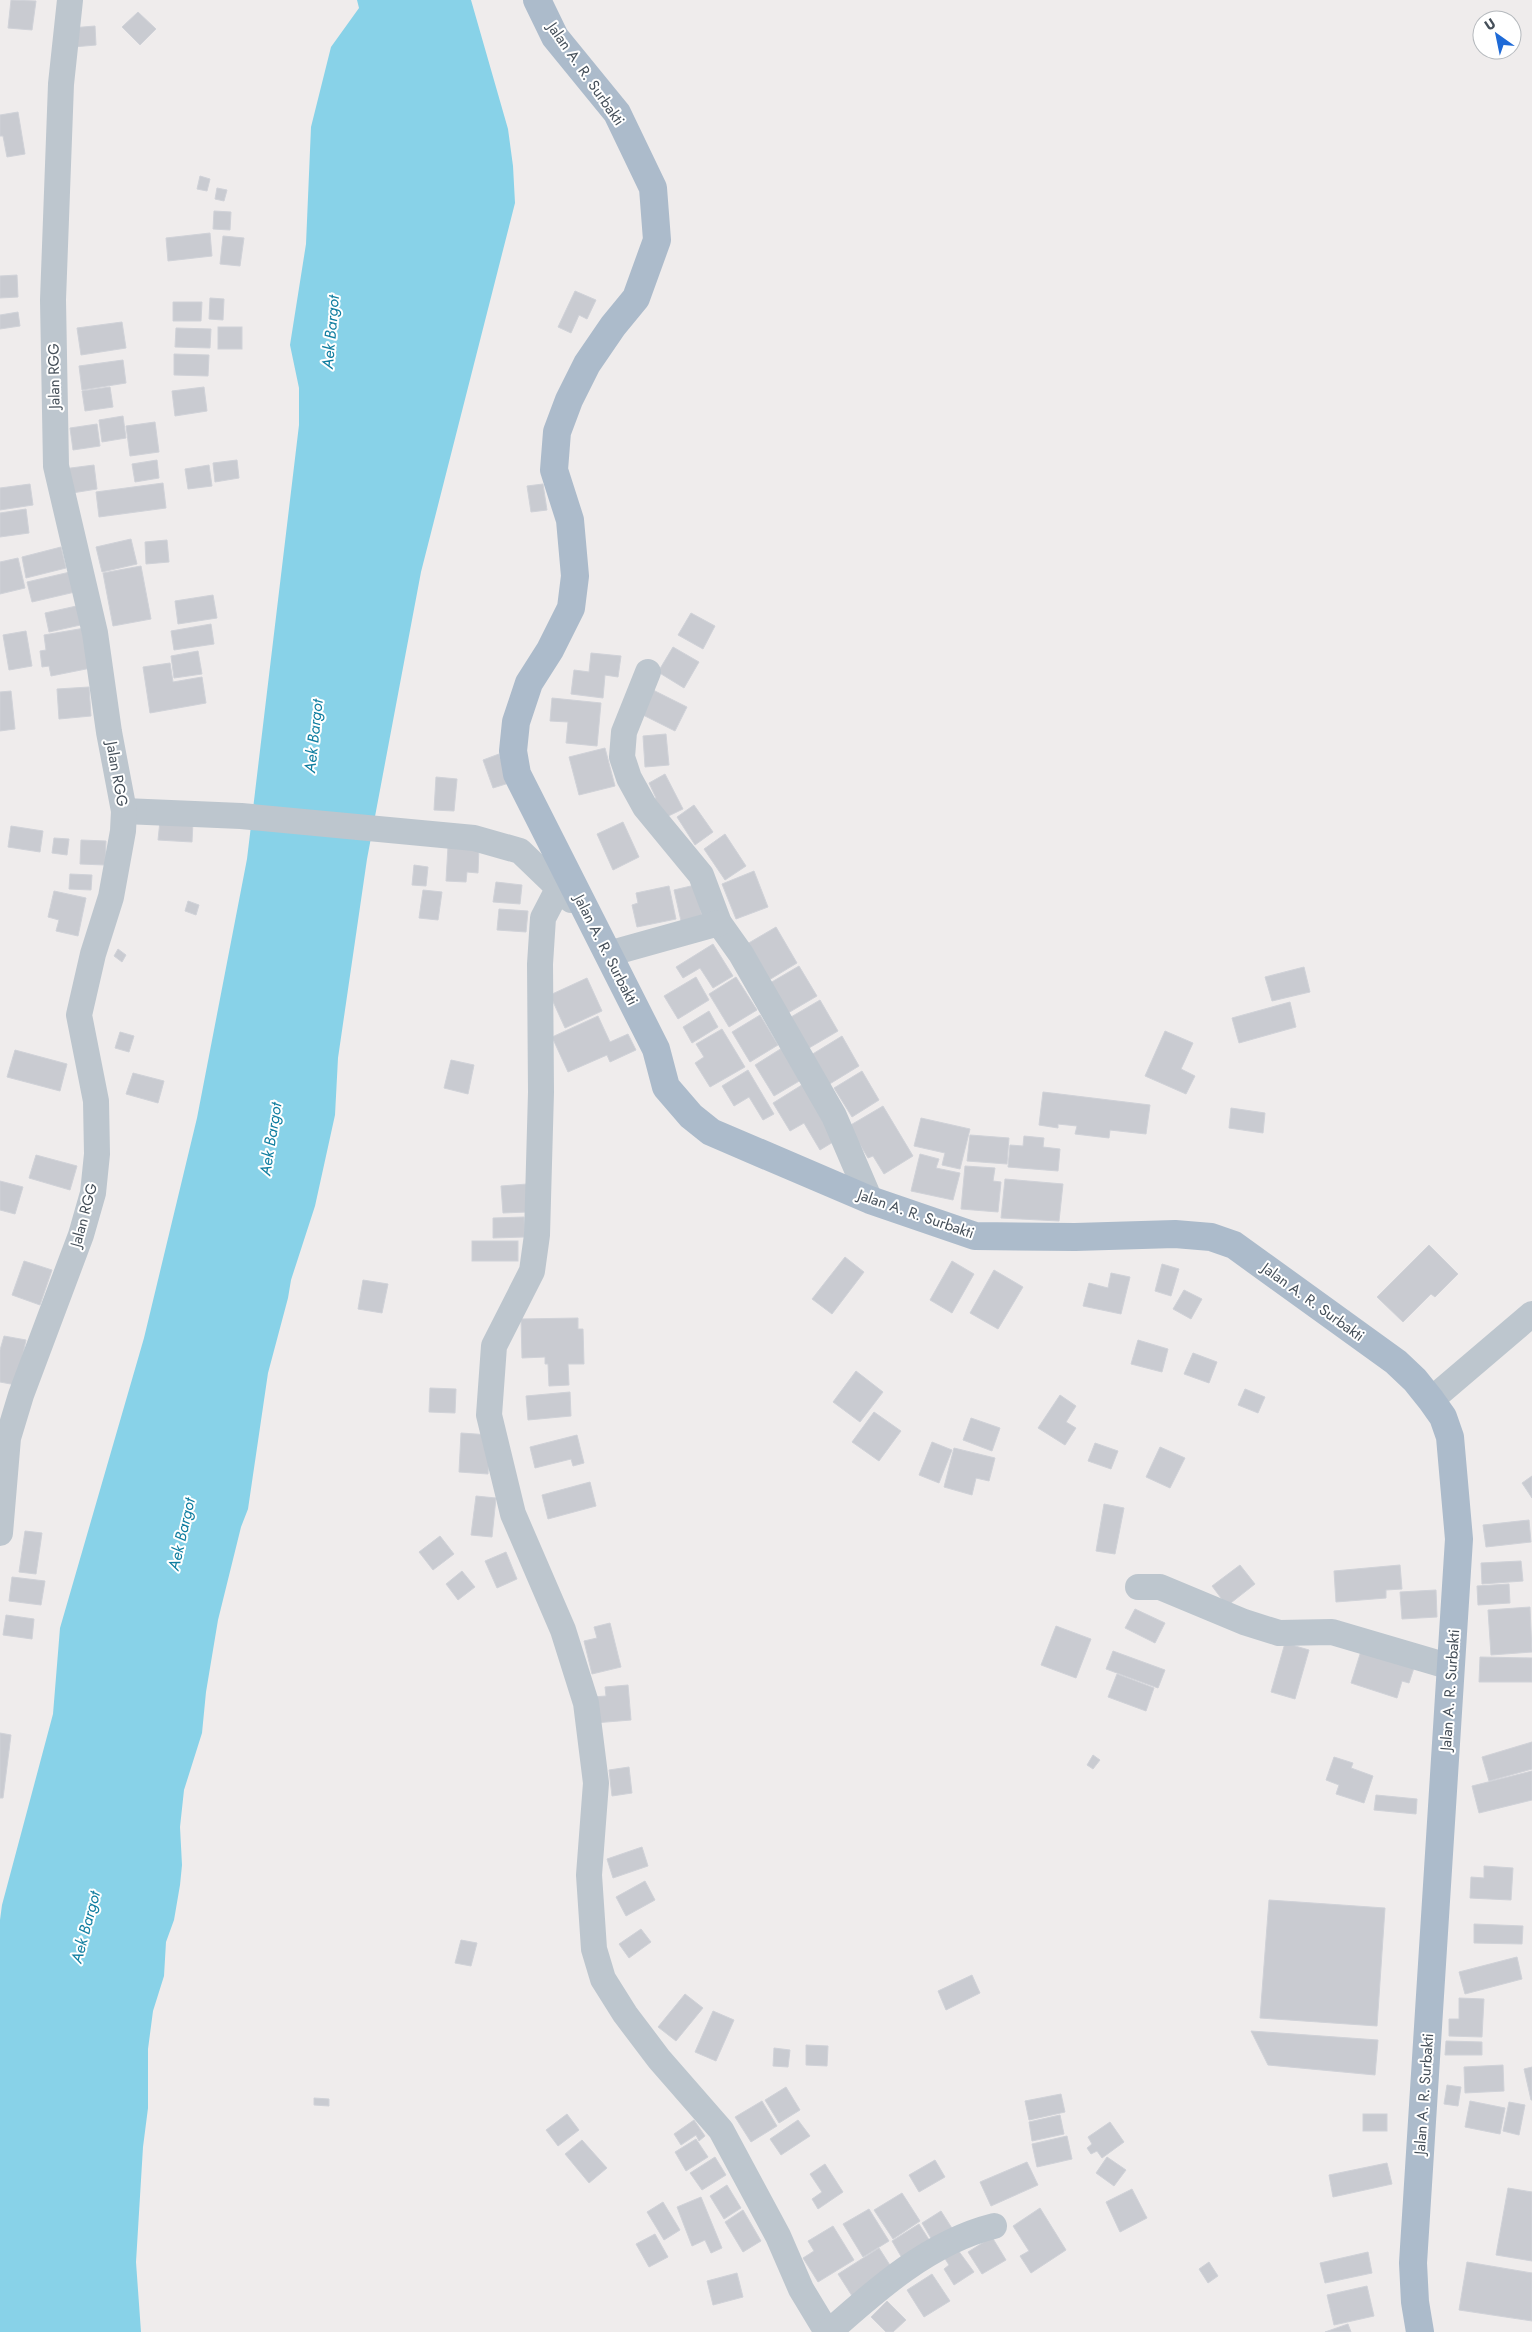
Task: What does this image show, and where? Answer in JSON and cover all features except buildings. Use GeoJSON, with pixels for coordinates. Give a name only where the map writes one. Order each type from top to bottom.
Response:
{"type":"FeatureCollection","features":[{"type":"Feature","properties":{"kind":"main road","name":"Jalan A. R. Surbakti"},"geometry":{"type":"LineString","coordinates":[[537,0],[555,37],[617,113],[653,188],[657,240],[636,298],[613,326],[587,364],[569,400],[557,432],[554,470],[570,520],[575,576],[571,608],[550,650],[529,683],[516,722],[513,751],[517,774],[656,1049],[666,1087],[691,1116],[711,1132],[870,1200],[975,1236],[1075,1237],[1175,1234],[1219,1240],[1234,1246],[1396,1362],[1415,1380],[1443,1417],[1450,1437],[1460,1539],[1413,2264],[1415,2302],[1420,2332]]}},
{"type":"Feature","properties":{"kind":"street","name":"Jalan RGG"},"geometry":{"type":"LineString","coordinates":[[0,1532],[4,1445],[81,1235],[93,1193],[97,1154],[96,1101],[79,1015],[93,954],[110,897],[123,831],[124,811],[109,732],[95,633],[56,466],[53,300],[61,84],[70,0]]}},
{"type":"Feature","properties":{"kind":"street"},"geometry":{"type":"LineString","coordinates":[[648,672],[624,732],[622,757],[629,778],[645,807],[701,875],[719,923],[741,954],[834,1116],[870,1200]]}},
{"type":"Feature","properties":{"kind":"street"},"geometry":{"type":"LineString","coordinates":[[124,811],[241,816],[400,829],[474,838],[520,850],[558,889],[588,916]]}},
{"type":"Feature","properties":{"kind":"street"},"geometry":{"type":"LineString","coordinates":[[558,889],[543,918],[540,964],[541,1092],[536,1235],[532,1271],[494,1346],[489,1415],[513,1514],[563,1630],[586,1703],[596,1783],[589,1875],[594,1950],[603,1979],[625,2014],[659,2059],[721,2130],[778,2236],[801,2290],[828,2332],[867,2298],[928,2254],[966,2234],[994,2226]]}},
{"type":"Feature","properties":{"kind":"street"},"geometry":{"type":"LineString","coordinates":[[608,954],[719,923]]}},
{"type":"Feature","properties":{"kind":"street"},"geometry":{"type":"LineString","coordinates":[[1431,1400],[1532,1314]]}},
{"type":"Feature","properties":{"kind":"street"},"geometry":{"type":"LineString","coordinates":[[1138,1587],[1160,1587],[1244,1622],[1279,1633],[1332,1632],[1451,1667]]}},
{"type":"Feature","properties":{"kind":"water","name":"Aek Bargot"},"geometry":{"type":"Polygon","coordinates":[[[357,0],[471,0],[508,129],[515,203],[421,572],[367,859],[338,1058],[335,1115],[315,1206],[291,1280],[268,1373],[248,1509],[241,1527],[218,1620],[206,1692],[202,1733],[184,1790],[180,1827],[182,1865],[180,1885],[174,1920],[166,1942],[164,1976],[153,2011],[148,2049],[148,2108],[143,2147],[136,2262],[141,2332],[0,2332],[0,1920],[2,1905],[53,1714],[60,1628],[144,1338],[197,1118],[247,859],[299,425],[299,388],[290,345],[306,244],[311,127],[331,47],[359,8],[357,0]]]}}]}
